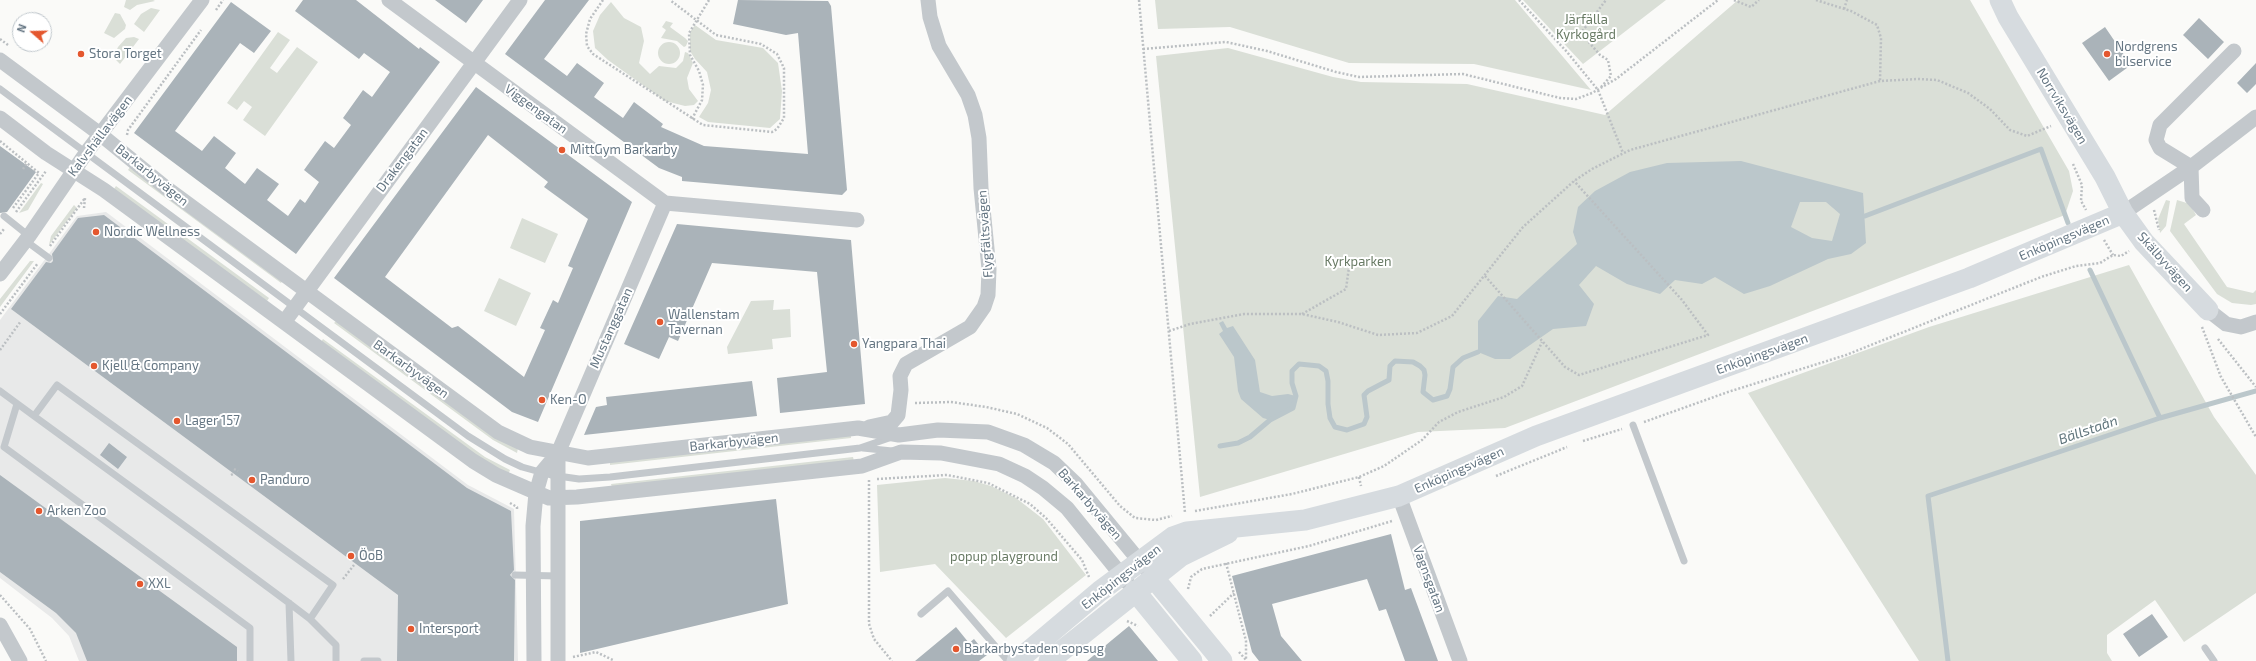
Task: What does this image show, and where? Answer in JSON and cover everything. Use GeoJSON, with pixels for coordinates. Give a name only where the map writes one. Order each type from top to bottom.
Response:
{"type":"FeatureCollection","features":[{"type":"Feature","properties":{"kind":"street","name":"Viggengatan"},"geometry":{"type":"LineString","coordinates":[[389,0],[665,203]]}},
{"type":"Feature","properties":{"kind":"street","name":"Drakengatan"},"geometry":{"type":"LineString","coordinates":[[285,321],[305,291],[520,0]]}},
{"type":"Feature","properties":{"kind":"street","name":"Flygfältsvägen"},"geometry":{"type":"LineString","coordinates":[[858,428],[892,422],[898,415],[900,408],[900,376],[906,364],[970,327],[984,306],[988,295],[989,268],[981,188],[979,138],[975,115],[968,95],[939,46],[930,17],[928,0]]}},
{"type":"Feature","properties":{"kind":"street","name":"Norrviksvägen"},"geometry":{"type":"LineString","coordinates":[[2000,0],[2008,17],[2105,177],[2123,213]]}},
{"type":"Feature","properties":{"kind":"street","name":"Kalvshällavägen"},"geometry":{"type":"LineString","coordinates":[[0,274],[28,238],[86,153],[199,1]]}},
{"type":"Feature","properties":{"kind":"street"},"geometry":{"type":"LineString","coordinates":[[2203,210],[2192,198],[2191,167],[2160,148],[2156,140],[2160,125],[2234,51]]}},
{"type":"Feature","properties":{"kind":"street","name":"Barkarbyvägen"},"geometry":{"type":"LineString","coordinates":[[0,60],[100,134],[165,187],[498,432],[530,447],[588,458],[858,428],[899,435],[938,430],[988,432],[1024,445],[1054,463],[1076,484],[1153,577]]}},
{"type":"Feature","properties":{"kind":"street","name":"Enköpingsvägen"},"geometry":{"type":"LineString","coordinates":[[1017,661],[1122,575],[1173,537],[1187,532],[1240,528],[1305,520],[1399,496],[1536,436],[1969,278],[2123,213],[2191,167],[2256,117]]}},
{"type":"Feature","properties":{"kind":"street","name":"Barkarbyvägen"},"geometry":{"type":"LineString","coordinates":[[0,118],[73,171],[104,190],[285,321],[473,461],[496,475],[536,493],[549,498],[559,498],[862,466],[901,452],[941,453],[998,464],[1025,476],[1067,508],[1135,591]]}},
{"type":"Feature","properties":{"kind":"street"},"geometry":{"type":"LineString","coordinates":[[665,203],[857,220]]}},
{"type":"Feature","properties":{"kind":"street","name":"Mustanggatan"},"geometry":{"type":"LineString","coordinates":[[534,661],[533,526],[536,493],[542,472],[558,453],[574,412],[665,203]]}},
{"type":"Feature","properties":{"kind":"street","name":"Skälbyvägen"},"geometry":{"type":"LineString","coordinates":[[2123,213],[2144,242],[2205,317]]}},
{"type":"Feature","properties":{"kind":"street"},"geometry":{"type":"LineString","coordinates":[[2205,317],[2241,327],[2256,322]]}},
{"type":"Feature","properties":{"kind":"street"},"geometry":{"type":"LineString","coordinates":[[899,435],[901,452]]}},
{"type":"Feature","properties":{"kind":"street","name":"Mustanggatan"},"geometry":{"type":"LineString","coordinates":[[558,453],[560,476],[558,576],[568,660]]}},
{"type":"Feature","properties":{"kind":"street","name":"Vagnsgatan"},"geometry":{"type":"LineString","coordinates":[[1399,496],[1460,661]]}},
{"type":"Feature","properties":{"kind":"street","name":"Enköpingsvägen"},"geometry":{"type":"LineString","coordinates":[[1049,661],[1135,591],[1184,554],[1240,528]]}},
{"type":"Feature","properties":{"kind":"street"},"geometry":{"type":"LineString","coordinates":[[1153,577],[1200,620],[1222,661]]}},
{"type":"Feature","properties":{"kind":"street"},"geometry":{"type":"LineString","coordinates":[[1135,591],[1192,661]]}},
{"type":"Feature","properties":{"kind":"street"},"geometry":{"type":"LineString","coordinates":[[0,625],[20,661]]}},
{"type":"Feature","properties":{"kind":"lane","name":"Barkarbyvägen"},"geometry":{"type":"LineString","coordinates":[[0,89],[468,436],[505,459],[542,472],[579,479],[610,477],[860,448],[899,435]]}},
{"type":"Feature","properties":{"kind":"lane"},"geometry":{"type":"LineString","coordinates":[[6,219],[49,258]]}},
{"type":"Feature","properties":{"kind":"lane"},"geometry":{"type":"LineString","coordinates":[[34,416],[57,386],[333,585],[310,619]]}},
{"type":"Feature","properties":{"kind":"lane"},"geometry":{"type":"LineString","coordinates":[[0,391],[310,619],[336,645],[336,661]]}},
{"type":"Feature","properties":{"kind":"lane"},"geometry":{"type":"LineString","coordinates":[[17,404],[4,447],[250,628],[250,661]]}},
{"type":"Feature","properties":{"kind":"lane"},"geometry":{"type":"LineString","coordinates":[[1633,426],[1684,561]]}},
{"type":"Feature","properties":{"kind":"lane","name":"Barkarbyvägen"},"geometry":{"type":"LineString","coordinates":[[860,448],[901,452]]}},
{"type":"Feature","properties":{"kind":"lane"},"geometry":{"type":"LineString","coordinates":[[515,575],[558,576]]}},
{"type":"Feature","properties":{"kind":"lane"},"geometry":{"type":"LineString","coordinates":[[921,614],[948,591],[1008,661]]}},
{"type":"Feature","properties":{"kind":"lane"},"geometry":{"type":"LineString","coordinates":[[289,603],[291,661]]}},
{"type":"Feature","properties":{"kind":"lane"},"geometry":{"type":"LineString","coordinates":[[2205,648],[2214,661]]}},
{"type":"Feature","properties":{"kind":"lane"},"geometry":{"type":"LineString","coordinates":[[364,661],[378,661]]}},
{"type":"Feature","properties":{"kind":"path"},"geometry":{"type":"LineString","coordinates":[[214,12],[224,0]]}},
{"type":"Feature","properties":{"kind":"path"},"geometry":{"type":"LineString","coordinates":[[603,0],[590,19],[586,34],[587,46],[594,54],[703,125],[772,132],[782,124],[784,118],[784,68],[777,54],[761,44],[716,35],[670,0]]}},
{"type":"Feature","properties":{"kind":"path"},"geometry":{"type":"LineString","coordinates":[[692,119],[702,100],[703,85],[689,47],[689,32],[709,0]]}},
{"type":"Feature","properties":{"kind":"path"},"geometry":{"type":"LineString","coordinates":[[1138,0],[1185,513]]}},
{"type":"Feature","properties":{"kind":"path"},"geometry":{"type":"LineString","coordinates":[[1519,0],[1567,52],[1598,90],[1624,153]]}},
{"type":"Feature","properties":{"kind":"path"},"geometry":{"type":"LineString","coordinates":[[1598,90],[1611,76],[1608,60],[1600,56],[1581,33],[1606,0]]}},
{"type":"Feature","properties":{"kind":"path"},"geometry":{"type":"LineString","coordinates":[[1143,49],[1226,42],[1267,51],[1336,72],[1360,77],[1463,74],[1560,98],[1576,98],[1598,90],[1616,79],[1718,0]]}},
{"type":"Feature","properties":{"kind":"path"},"geometry":{"type":"LineString","coordinates":[[1734,0],[1751,7],[1759,0]]}},
{"type":"Feature","properties":{"kind":"path"},"geometry":{"type":"LineString","coordinates":[[1816,0],[1844,9],[1878,25],[1882,38],[1880,82]]}},
{"type":"Feature","properties":{"kind":"path"},"geometry":{"type":"LineString","coordinates":[[1844,9],[1846,0]]}},
{"type":"Feature","properties":{"kind":"path"},"geometry":{"type":"LineString","coordinates":[[127,134],[205,25]]}},
{"type":"Feature","properties":{"kind":"path"},"geometry":{"type":"LineString","coordinates":[[1168,331],[1190,324],[1244,314],[1302,314],[1338,322],[1378,335],[1417,332],[1452,316],[1486,276],[1523,227],[1574,181],[1624,153],[1880,82],[1918,79],[1937,80],[1968,93],[1990,110],[2010,130],[2027,136],[2051,126]]}},
{"type":"Feature","properties":{"kind":"path"},"geometry":{"type":"LineString","coordinates":[[0,141],[39,173],[6,219],[0,234]]}},
{"type":"Feature","properties":{"kind":"path"},"geometry":{"type":"LineString","coordinates":[[23,169],[30,159]]}},
{"type":"Feature","properties":{"kind":"path"},"geometry":{"type":"LineString","coordinates":[[6,219],[46,171]]}},
{"type":"Feature","properties":{"kind":"path"},"geometry":{"type":"LineString","coordinates":[[1486,276],[1564,367],[1579,375],[1708,335],[1682,300],[1574,181]]}},
{"type":"Feature","properties":{"kind":"path"},"geometry":{"type":"LineString","coordinates":[[84,208],[85,198]]}},
{"type":"Feature","properties":{"kind":"path"},"geometry":{"type":"LineString","coordinates":[[2104,241],[2112,255]]}},
{"type":"Feature","properties":{"kind":"path"},"geometry":{"type":"LineString","coordinates":[[1654,418],[1728,392],[1846,355],[2041,277],[2076,266],[2100,263],[2112,255],[2121,256],[2126,253]]}},
{"type":"Feature","properties":{"kind":"path"},"geometry":{"type":"LineString","coordinates":[[1302,314],[1346,289],[1349,267]]}},
{"type":"Feature","properties":{"kind":"path"},"geometry":{"type":"LineString","coordinates":[[2205,317],[2221,377],[2256,437]]}},
{"type":"Feature","properties":{"kind":"path"},"geometry":{"type":"LineString","coordinates":[[0,350],[21,321]]}},
{"type":"Feature","properties":{"kind":"path"},"geometry":{"type":"LineString","coordinates":[[1180,514],[1292,494],[1359,477],[1384,466],[1422,440],[1439,422],[1458,412],[1504,397],[1522,386],[1542,342]]}},
{"type":"Feature","properties":{"kind":"path"},"geometry":{"type":"LineString","coordinates":[[2222,342],[2256,387]]}},
{"type":"Feature","properties":{"kind":"path"},"geometry":{"type":"LineString","coordinates":[[934,402],[951,402],[986,407]]}},
{"type":"Feature","properties":{"kind":"path"},"geometry":{"type":"LineString","coordinates":[[1577,443],[1611,432]]}},
{"type":"Feature","properties":{"kind":"path"},"geometry":{"type":"LineString","coordinates":[[1516,468],[1570,445]]}},
{"type":"Feature","properties":{"kind":"path"},"geometry":{"type":"LineString","coordinates":[[234,469],[238,471]]}},
{"type":"Feature","properties":{"kind":"path"},"geometry":{"type":"LineString","coordinates":[[862,480],[947,475],[988,483],[1030,504],[1046,518],[1082,560],[1092,581]]}},
{"type":"Feature","properties":{"kind":"path"},"geometry":{"type":"LineString","coordinates":[[869,479],[869,624],[874,639],[892,661]]}},
{"type":"Feature","properties":{"kind":"path"},"geometry":{"type":"LineString","coordinates":[[1135,518],[1156,520],[1174,515]]}},
{"type":"Feature","properties":{"kind":"path"},"geometry":{"type":"LineString","coordinates":[[1188,590],[1190,577],[1202,569],[1308,546],[1372,527]]}},
{"type":"Feature","properties":{"kind":"path"},"geometry":{"type":"LineString","coordinates":[[1226,563],[1246,641],[1246,660]]}},
{"type":"Feature","properties":{"kind":"path"},"geometry":{"type":"LineString","coordinates":[[342,580],[354,565]]}},
{"type":"Feature","properties":{"kind":"path"},"geometry":{"type":"LineString","coordinates":[[1200,620],[1234,593]]}},
{"type":"Feature","properties":{"kind":"path"},"geometry":{"type":"LineString","coordinates":[[0,595],[30,629],[46,661]]}},
{"type":"Feature","properties":{"kind":"path"},"geometry":{"type":"LineString","coordinates":[[1123,620],[1141,627]]}},
{"type":"Feature","properties":{"kind":"path"},"geometry":{"type":"LineString","coordinates":[[568,660],[573,650]]}},
{"type":"Feature","properties":{"kind":"path"},"geometry":{"type":"LineString","coordinates":[[568,660],[596,652],[612,660]]}},
{"type":"Feature","properties":{"kind":"shaded area"},"geometry":{"type":"Polygon","coordinates":[[[1741,161],[1863,193],[1866,243],[1851,254],[1828,259],[1770,286],[1744,294],[1715,277],[1702,284],[1675,280],[1660,294],[1627,284],[1596,266],[1579,285],[1594,304],[1586,326],[1553,329],[1510,359],[1495,359],[1478,352],[1478,321],[1498,296],[1517,299],[1577,244],[1573,232],[1578,207],[1595,191],[1630,172],[1667,163],[1741,161]],[[1800,202],[1791,227],[1812,238],[1832,241],[1840,214],[1826,202],[1800,202]]]}},
{"type":"Feature","properties":{"kind":"shaded area"},"geometry":{"type":"Polygon","coordinates":[[[106,212],[468,485],[514,509],[518,661],[79,661],[69,636],[52,618],[0,578],[0,320],[77,216],[106,212]]]}},
{"type":"Feature","properties":{"kind":"shaded area"},"geometry":{"type":"Polygon","coordinates":[[[1223,321],[1227,328],[1233,326],[1255,360],[1260,392],[1272,396],[1288,394],[1296,396],[1293,408],[1270,420],[1263,418],[1241,399],[1238,391],[1234,357],[1219,334],[1223,331],[1219,323],[1223,321]]]}},
{"type":"Feature","properties":{"kind":"green space"},"geometry":{"type":"Polygon","coordinates":[[[126,0],[155,1],[137,5],[130,10],[124,7],[126,0]]]}},
{"type":"Feature","properties":{"kind":"green space"},"geometry":{"type":"Polygon","coordinates":[[[1155,0],[1515,0],[1591,90],[1474,64],[1349,63],[1230,27],[1158,29],[1155,0]]]}},
{"type":"Feature","properties":{"kind":"green space","name":"Järfälla Kyrkogård"},"geometry":{"type":"Polygon","coordinates":[[[1523,0],[1666,0],[1583,64],[1523,0]]]}},
{"type":"Feature","properties":{"kind":"green space","name":"Kyrkparken"},"geometry":{"type":"Polygon","coordinates":[[[1738,0],[1970,0],[2069,171],[2073,191],[2065,215],[1505,428],[1418,432],[1200,497],[1156,56],[1228,48],[1333,77],[1361,82],[1467,84],[1605,115],[1738,0]]]}},
{"type":"Feature","properties":{"kind":"green space"},"geometry":{"type":"Polygon","coordinates":[[[611,2],[624,18],[641,27],[644,41],[639,63],[650,74],[659,66],[676,68],[683,61],[685,52],[688,53],[693,63],[687,78],[689,89],[698,101],[694,105],[685,106],[665,101],[608,60],[595,48],[593,31],[600,15],[611,2]]]}},
{"type":"Feature","properties":{"kind":"green space"},"geometry":{"type":"Polygon","coordinates":[[[151,8],[160,10],[144,32],[134,24],[141,14],[151,8]]]}},
{"type":"Feature","properties":{"kind":"green space"},"geometry":{"type":"Polygon","coordinates":[[[115,13],[120,14],[126,25],[125,29],[114,38],[104,33],[115,13]]]}},
{"type":"Feature","properties":{"kind":"green space"},"geometry":{"type":"Polygon","coordinates":[[[666,21],[673,23],[670,27],[688,41],[686,46],[684,47],[677,41],[661,38],[666,30],[662,27],[666,21]]]}},
{"type":"Feature","properties":{"kind":"green space"},"geometry":{"type":"Polygon","coordinates":[[[695,25],[716,40],[763,48],[778,63],[782,91],[780,119],[770,128],[708,122],[699,117],[708,103],[711,90],[707,72],[690,51],[690,32],[695,25]]]}},
{"type":"Feature","properties":{"kind":"green space"},"geometry":{"type":"Polygon","coordinates":[[[278,32],[290,40],[270,68],[277,73],[297,47],[318,62],[265,136],[243,120],[252,107],[244,101],[237,110],[227,103],[278,32]]]}},
{"type":"Feature","properties":{"kind":"green space"},"geometry":{"type":"Polygon","coordinates":[[[134,37],[139,39],[120,64],[116,60],[115,54],[118,47],[126,38],[134,37]]]}},
{"type":"Feature","properties":{"kind":"green space"},"geometry":{"type":"Polygon","coordinates":[[[669,42],[677,45],[680,53],[677,61],[669,64],[661,61],[658,53],[661,45],[669,42]]]}},
{"type":"Feature","properties":{"kind":"green space"},"geometry":{"type":"Polygon","coordinates":[[[130,167],[283,280],[281,283],[128,170],[130,167]]]}},
{"type":"Feature","properties":{"kind":"green space"},"geometry":{"type":"Polygon","coordinates":[[[41,183],[43,184],[28,210],[19,213],[41,183]]]}},
{"type":"Feature","properties":{"kind":"green space"},"geometry":{"type":"Polygon","coordinates":[[[116,186],[269,298],[267,301],[114,189],[116,186]]]}},
{"type":"Feature","properties":{"kind":"green space"},"geometry":{"type":"Polygon","coordinates":[[[2166,200],[2170,201],[2166,226],[2160,233],[2158,219],[2166,200]]]}},
{"type":"Feature","properties":{"kind":"green space"},"geometry":{"type":"Polygon","coordinates":[[[2177,200],[2190,204],[2196,215],[2184,224],[2227,287],[2253,293],[2256,290],[2256,304],[2251,305],[2232,303],[2217,294],[2170,231],[2177,200]]]}},
{"type":"Feature","properties":{"kind":"green space"},"geometry":{"type":"Polygon","coordinates":[[[74,205],[77,208],[49,245],[51,236],[74,205]]]}},
{"type":"Feature","properties":{"kind":"green space"},"geometry":{"type":"Polygon","coordinates":[[[522,218],[558,234],[545,263],[510,248],[522,218]]]}},
{"type":"Feature","properties":{"kind":"green space"},"geometry":{"type":"Polygon","coordinates":[[[30,261],[34,261],[0,307],[0,299],[30,261]]]}},
{"type":"Feature","properties":{"kind":"green space"},"geometry":{"type":"Polygon","coordinates":[[[2129,265],[2214,417],[2256,475],[2256,593],[2184,642],[2155,600],[2107,635],[2107,653],[2112,661],[1919,661],[1748,393],[1929,327],[2129,265]]]}},
{"type":"Feature","properties":{"kind":"green space"},"geometry":{"type":"Polygon","coordinates":[[[499,278],[531,293],[516,326],[484,311],[499,278]]]}},
{"type":"Feature","properties":{"kind":"green space"},"geometry":{"type":"Polygon","coordinates":[[[774,300],[773,310],[790,309],[791,337],[772,339],[773,349],[728,354],[727,347],[751,301],[774,300]]]}},
{"type":"Feature","properties":{"kind":"green space"},"geometry":{"type":"Polygon","coordinates":[[[337,320],[518,448],[517,453],[493,440],[334,323],[337,320]]]}},
{"type":"Feature","properties":{"kind":"green space"},"geometry":{"type":"Polygon","coordinates":[[[323,339],[485,457],[510,470],[508,475],[486,463],[321,342],[323,339]]]}},
{"type":"Feature","properties":{"kind":"green space"},"geometry":{"type":"Polygon","coordinates":[[[851,434],[851,438],[610,465],[610,461],[851,434]]]}},
{"type":"Feature","properties":{"kind":"green space"},"geometry":{"type":"Polygon","coordinates":[[[853,457],[854,461],[612,488],[611,484],[853,457]]]}},
{"type":"Feature","properties":{"kind":"green space","name":"popup playground"},"geometry":{"type":"Polygon","coordinates":[[[945,478],[974,481],[991,486],[1016,498],[1043,519],[1086,575],[1006,638],[935,564],[880,572],[877,485],[945,478]]]}},
{"type":"Feature","properties":{"kind":"building"},"geometry":{"type":"Polygon","coordinates":[[[303,0],[356,0],[419,49],[420,47],[440,62],[296,254],[134,133],[231,2],[271,31],[254,53],[240,43],[175,131],[202,151],[214,136],[236,153],[225,168],[245,184],[257,168],[279,184],[267,200],[288,216],[300,199],[305,203],[319,182],[304,170],[325,141],[334,148],[351,125],[343,118],[363,90],[372,97],[390,72],[364,53],[359,59],[295,11],[303,0]]]}},
{"type":"Feature","properties":{"kind":"building"},"geometry":{"type":"Polygon","coordinates":[[[435,0],[483,0],[466,23],[435,0]]]}},
{"type":"Feature","properties":{"kind":"building"},"geometry":{"type":"Polygon","coordinates":[[[545,0],[589,0],[544,59],[567,76],[577,63],[604,83],[594,97],[623,118],[634,102],[663,124],[661,127],[704,146],[808,154],[798,33],[786,35],[733,24],[738,0],[828,1],[831,6],[847,190],[842,195],[682,181],[682,177],[659,168],[505,54],[545,0]]]}},
{"type":"Feature","properties":{"kind":"building"},"geometry":{"type":"Polygon","coordinates":[[[2199,18],[2224,42],[2208,59],[2183,35],[2199,18]]]}},
{"type":"Feature","properties":{"kind":"building","name":"Nordgrens bilservice"},"geometry":{"type":"Polygon","coordinates":[[[2105,27],[2131,65],[2109,81],[2082,43],[2105,27]]]}},
{"type":"Feature","properties":{"kind":"building"},"geometry":{"type":"Polygon","coordinates":[[[2256,63],[2256,84],[2247,93],[2237,83],[2256,63]]]}},
{"type":"Feature","properties":{"kind":"building"},"geometry":{"type":"Polygon","coordinates":[[[476,87],[632,202],[538,422],[512,412],[334,278],[476,87]],[[488,135],[385,277],[452,328],[458,326],[524,377],[545,330],[540,328],[553,300],[558,303],[573,268],[568,266],[588,219],[544,187],[548,182],[488,135]]]}},
{"type":"Feature","properties":{"kind":"building"},"geometry":{"type":"Polygon","coordinates":[[[0,146],[36,172],[7,212],[0,213],[0,146]]]}},
{"type":"Feature","properties":{"kind":"building"},"geometry":{"type":"Polygon","coordinates":[[[104,215],[467,488],[511,511],[514,570],[510,575],[515,580],[514,661],[397,661],[398,595],[11,309],[46,262],[51,263],[53,261],[52,254],[78,218],[104,215]]]}},
{"type":"Feature","properties":{"kind":"building","name":"Wallenstam Tavernan"},"geometry":{"type":"Polygon","coordinates":[[[677,224],[851,240],[865,404],[780,413],[777,378],[827,372],[817,272],[712,263],[678,341],[669,337],[659,359],[624,344],[677,224]]]}},
{"type":"Feature","properties":{"kind":"building"},"geometry":{"type":"Polygon","coordinates":[[[752,381],[757,416],[584,435],[596,407],[607,405],[606,397],[752,381]]]}},
{"type":"Feature","properties":{"kind":"building"},"geometry":{"type":"Polygon","coordinates":[[[109,443],[127,457],[118,469],[100,455],[109,443]]]}},
{"type":"Feature","properties":{"kind":"building"},"geometry":{"type":"Polygon","coordinates":[[[0,475],[237,647],[237,661],[87,661],[76,633],[56,613],[0,572],[0,475]]]}},
{"type":"Feature","properties":{"kind":"building"},"geometry":{"type":"Polygon","coordinates":[[[776,499],[788,604],[580,653],[580,521],[776,499]]]}},
{"type":"Feature","properties":{"kind":"building"},"geometry":{"type":"Polygon","coordinates":[[[1391,534],[1405,590],[1411,588],[1438,661],[1405,661],[1386,609],[1379,611],[1367,579],[1272,604],[1281,636],[1302,661],[1259,661],[1252,652],[1232,576],[1391,534]]]}},
{"type":"Feature","properties":{"kind":"building"},"geometry":{"type":"Polygon","coordinates":[[[2152,614],[2168,637],[2139,657],[2123,634],[2152,614]]]}},
{"type":"Feature","properties":{"kind":"building"},"geometry":{"type":"Polygon","coordinates":[[[1129,626],[1158,661],[1087,661],[1112,640],[1129,626]]]}},
{"type":"Feature","properties":{"kind":"building","name":"Barkarbystaden sopsug"},"geometry":{"type":"Polygon","coordinates":[[[956,627],[969,643],[974,639],[987,655],[979,661],[915,661],[956,627]]]}},
{"type":"Feature","properties":{"kind":"waterway"},"geometry":{"type":"LineString","coordinates":[[1865,216],[2041,149],[2068,223]]}},
{"type":"Feature","properties":{"kind":"waterway"},"geometry":{"type":"LineString","coordinates":[[2090,270],[2160,418]]}},
{"type":"Feature","properties":{"kind":"waterway"},"geometry":{"type":"LineString","coordinates":[[1220,446],[1238,443],[1250,437],[1270,420],[1293,408],[1296,396],[1292,383],[1292,371],[1299,364],[1319,366],[1326,371],[1330,418],[1335,427],[1347,430],[1364,424],[1367,417],[1364,395],[1368,391],[1389,380],[1390,366],[1395,361],[1413,362],[1424,370],[1425,375],[1423,392],[1433,400],[1447,396],[1450,389],[1453,367],[1463,358],[1478,352]]}},
{"type":"Feature","properties":{"kind":"waterway","name":"Bällstaån"},"geometry":{"type":"LineString","coordinates":[[1948,661],[1928,496],[2160,418],[2256,391]]}},
{"type":"Feature","properties":{"kind":"place","name":"Stora Torget"},"geometry":{"type":"Point","coordinates":[81,54]}},
{"type":"Feature","properties":{"kind":"place","name":"Nordgrens bilservice"},"geometry":{"type":"Point","coordinates":[2107,54]}},
{"type":"Feature","properties":{"kind":"place","name":"MittGym Barkarby"},"geometry":{"type":"Point","coordinates":[562,150]}},
{"type":"Feature","properties":{"kind":"place","name":"Nordic Wellness"},"geometry":{"type":"Point","coordinates":[96,232]}},
{"type":"Feature","properties":{"kind":"place","name":"Wallenstam Tavernan"},"geometry":{"type":"Point","coordinates":[660,322]}},
{"type":"Feature","properties":{"kind":"place","name":"Yangpara Thai"},"geometry":{"type":"Point","coordinates":[854,344]}},
{"type":"Feature","properties":{"kind":"place","name":"Kjell & Company"},"geometry":{"type":"Point","coordinates":[94,366]}},
{"type":"Feature","properties":{"kind":"place","name":"Ken-O"},"geometry":{"type":"Point","coordinates":[542,400]}},
{"type":"Feature","properties":{"kind":"place","name":"Lager 157"},"geometry":{"type":"Point","coordinates":[177,421]}},
{"type":"Feature","properties":{"kind":"place","name":"Panduro"},"geometry":{"type":"Point","coordinates":[252,480]}},
{"type":"Feature","properties":{"kind":"place","name":"Arken Zoo"},"geometry":{"type":"Point","coordinates":[39,511]}},
{"type":"Feature","properties":{"kind":"place","name":"ÖoB"},"geometry":{"type":"Point","coordinates":[351,556]}},
{"type":"Feature","properties":{"kind":"place","name":"XXL"},"geometry":{"type":"Point","coordinates":[140,584]}},
{"type":"Feature","properties":{"kind":"place","name":"Intersport"},"geometry":{"type":"Point","coordinates":[411,629]}},
{"type":"Feature","properties":{"kind":"place","name":"Barkarbystaden sopsug"},"geometry":{"type":"Point","coordinates":[956,649]}}]}
